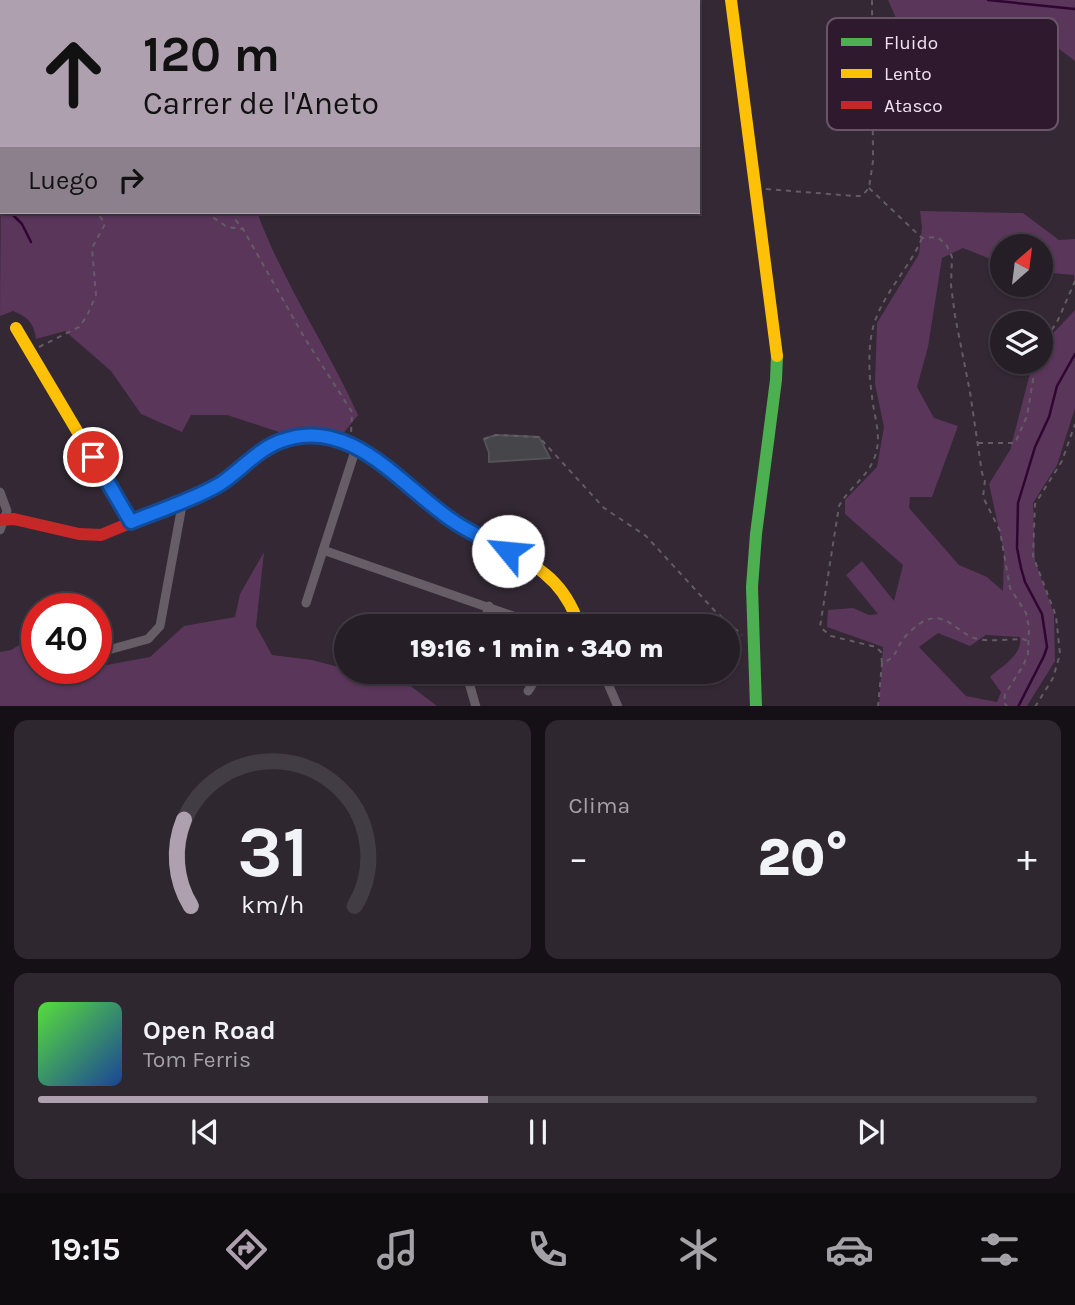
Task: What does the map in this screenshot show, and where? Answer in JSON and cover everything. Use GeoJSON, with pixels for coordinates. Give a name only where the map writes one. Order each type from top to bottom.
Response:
{"type":"FeatureCollection","features":[{"type":"Feature","properties":{"kind":"street"},"geometry":{"type":"LineString","coordinates":[[731,0],[754,189],[777,346],[776,380],[756,534],[752,587],[756,706]]}},
{"type":"Feature","properties":{"kind":"street"},"geometry":{"type":"LineString","coordinates":[[16,328],[131,522]]}},
{"type":"Feature","properties":{"kind":"street"},"geometry":{"type":"LineString","coordinates":[[2,523],[14,519],[99,536],[218,485],[282,440],[310,435],[353,446],[456,523],[542,571],[567,598],[568,614]]}},
{"type":"Feature","properties":{"kind":"street"},"geometry":{"type":"LineString","coordinates":[[306,603],[353,446]]}},
{"type":"Feature","properties":{"kind":"street"},"geometry":{"type":"LineString","coordinates":[[0,492],[7,511],[2,523]]}},
{"type":"Feature","properties":{"kind":"street"},"geometry":{"type":"LineString","coordinates":[[112,649],[148,639],[160,626],[183,500]]}},
{"type":"Feature","properties":{"kind":"street"},"geometry":{"type":"LineString","coordinates":[[323,550],[510,614]]}},
{"type":"Feature","properties":{"kind":"street"},"geometry":{"type":"LineString","coordinates":[[487,614],[489,606]]}},
{"type":"Feature","properties":{"kind":"street"},"geometry":{"type":"LineString","coordinates":[[470,684],[476,706]]}},
{"type":"Feature","properties":{"kind":"street"},"geometry":{"type":"LineString","coordinates":[[528,691],[532,684]]}},
{"type":"Feature","properties":{"kind":"street"},"geometry":{"type":"LineString","coordinates":[[608,684],[618,706]]}},
{"type":"Feature","properties":{"kind":"path"},"geometry":{"type":"LineString","coordinates":[[872,0],[872,18]]}},
{"type":"Feature","properties":{"kind":"path"},"geometry":{"type":"LineString","coordinates":[[754,189],[862,195],[869,188],[873,161],[873,130]]}},
{"type":"Feature","properties":{"kind":"path"},"geometry":{"type":"LineString","coordinates":[[869,188],[922,237],[937,237],[947,244],[952,257],[954,316],[985,480],[983,497],[1000,531],[1010,588],[1026,613],[1030,642],[1023,666],[1004,694],[1007,706]]}},
{"type":"Feature","properties":{"kind":"path"},"geometry":{"type":"LineString","coordinates":[[28,349],[41,347],[71,332],[79,327],[87,316],[96,295],[92,248],[105,223],[98,214]]}},
{"type":"Feature","properties":{"kind":"path"},"geometry":{"type":"LineString","coordinates":[[208,214],[227,227],[243,229]]}},
{"type":"Feature","properties":{"kind":"path"},"geometry":{"type":"LineString","coordinates":[[231,214],[243,229],[303,337],[352,412],[353,446]]}},
{"type":"Feature","properties":{"kind":"path"},"geometry":{"type":"LineString","coordinates":[[877,706],[881,652],[876,647],[831,636],[820,627],[839,506],[845,494],[873,462],[878,442],[879,425],[872,398],[872,333],[885,301],[922,237]]}},
{"type":"Feature","properties":{"kind":"path"},"geometry":{"type":"LineString","coordinates":[[1053,328],[1075,281]]}},
{"type":"Feature","properties":{"kind":"path"},"geometry":{"type":"LineString","coordinates":[[977,443],[1015,443],[1027,416],[1034,374]]}},
{"type":"Feature","properties":{"kind":"path"},"geometry":{"type":"LineString","coordinates":[[1035,706],[1053,678],[1060,654],[1056,616],[1033,556],[1035,504],[1062,461],[1075,424]]}},
{"type":"Feature","properties":{"kind":"path"},"geometry":{"type":"LineString","coordinates":[[484,439],[496,435],[539,437],[604,508],[646,536],[714,610],[754,646]]}},
{"type":"Feature","properties":{"kind":"path"},"geometry":{"type":"LineString","coordinates":[[882,663],[893,657],[903,639],[927,620],[953,622],[964,633],[977,639],[1023,639],[1030,642]]}},
{"type":"Feature","properties":{"kind":"shaded area"},"geometry":{"type":"Polygon","coordinates":[[[888,0],[1075,0],[1075,61],[1058,48],[1058,18],[896,18],[888,0]]]}},
{"type":"Feature","properties":{"kind":"shaded area"},"geometry":{"type":"Polygon","coordinates":[[[920,211],[1023,213],[1051,234],[990,234],[990,259],[963,248],[942,258],[928,347],[917,387],[934,418],[958,426],[932,497],[910,497],[909,508],[959,565],[987,577],[1003,591],[1004,552],[989,484],[1010,450],[1030,374],[1053,374],[1053,333],[1075,310],[1075,408],[1057,465],[1033,503],[1035,561],[1054,614],[1055,661],[1027,706],[879,706],[883,647],[827,627],[828,610],[853,608],[869,615],[878,614],[846,575],[862,561],[894,601],[903,565],[845,514],[845,500],[877,467],[884,427],[875,384],[877,323],[919,254],[922,227],[920,211]],[[938,633],[919,647],[966,696],[997,702],[1001,692],[990,677],[1015,655],[1020,637],[986,635],[970,646],[938,633]]]}},
{"type":"Feature","properties":{"kind":"shaded area"},"geometry":{"type":"Polygon","coordinates":[[[1,214],[258,214],[279,264],[358,415],[342,435],[316,429],[279,432],[227,415],[191,415],[182,432],[141,414],[111,371],[65,331],[36,339],[32,325],[23,316],[13,311],[0,316],[1,214]]]}},
{"type":"Feature","properties":{"kind":"shaded area"},"geometry":{"type":"Polygon","coordinates":[[[1054,236],[1059,240],[1075,239],[1075,288],[1074,275],[1054,273],[1054,236]]]}},
{"type":"Feature","properties":{"kind":"shaded area"},"geometry":{"type":"Polygon","coordinates":[[[264,552],[256,626],[272,655],[334,666],[334,684],[408,684],[437,706],[0,706],[0,652],[11,650],[21,644],[21,684],[112,684],[112,664],[150,657],[184,626],[235,617],[240,594],[264,552]]]}},
{"type":"Feature","properties":{"kind":"building"},"geometry":{"type":"Polygon","coordinates":[[[496,435],[539,437],[550,458],[489,462],[484,439],[496,435]]]}},
{"type":"Feature","properties":{"kind":"waterway"},"geometry":{"type":"LineString","coordinates":[[988,0],[1075,9]]}},
{"type":"Feature","properties":{"kind":"waterway"},"geometry":{"type":"LineString","coordinates":[[12,214],[22,224],[31,242]]}},
{"type":"Feature","properties":{"kind":"waterway"},"geometry":{"type":"LineString","coordinates":[[1019,706],[1047,647],[1042,614],[1025,582],[1021,568],[1017,548],[1018,503],[1035,447],[1049,417],[1057,386],[1075,354]]}},
{"type":"Feature","properties":{"kind":"traffic: fast"},"geometry":{"type":"LineString","coordinates":[[756,706],[752,587],[777,356]]}},
{"type":"Feature","properties":{"kind":"traffic: slow"},"geometry":{"type":"LineString","coordinates":[[731,0],[777,356]]}},
{"type":"Feature","properties":{"kind":"traffic: slow"},"geometry":{"type":"LineString","coordinates":[[16,328],[131,522]]}},
{"type":"Feature","properties":{"kind":"traffic: slow"},"geometry":{"type":"LineString","coordinates":[[235,473],[272,447],[304,436],[336,439],[354,446],[387,468],[449,518],[534,566],[560,588],[574,614]]}},
{"type":"Feature","properties":{"kind":"traffic: jam"},"geometry":{"type":"LineString","coordinates":[[0,520],[14,519],[79,534],[101,535],[198,495],[235,473]]}},
{"type":"Feature","properties":{"kind":"route"},"geometry":{"type":"LineString","coordinates":[[93,457],[131,522],[218,485],[282,440],[310,435],[332,438],[350,444],[368,455],[456,523],[508,551]]}}]}
